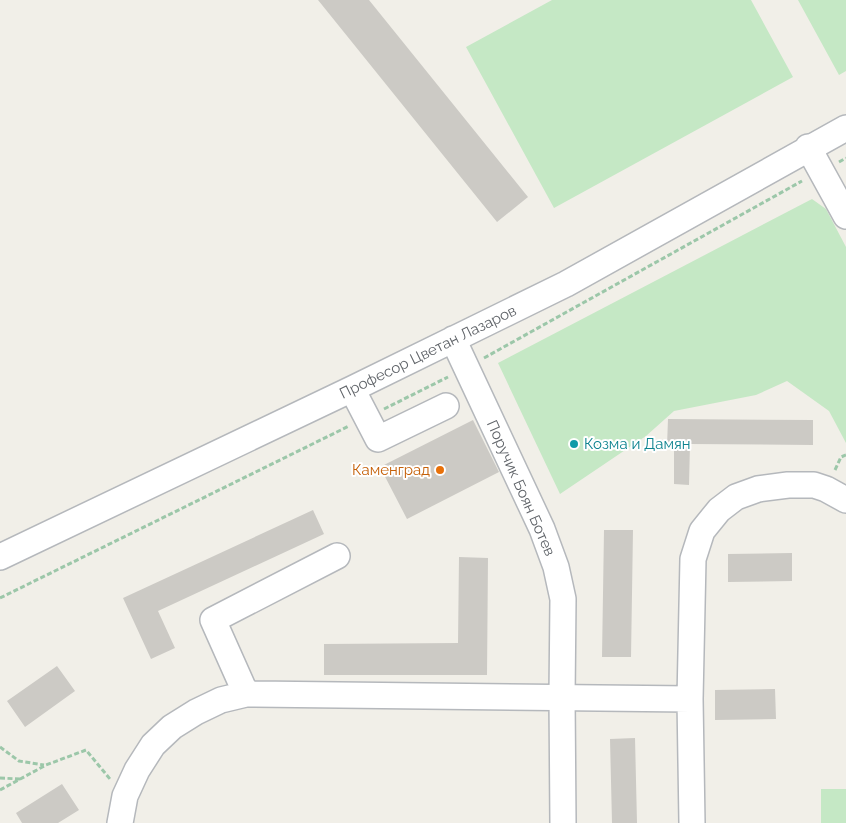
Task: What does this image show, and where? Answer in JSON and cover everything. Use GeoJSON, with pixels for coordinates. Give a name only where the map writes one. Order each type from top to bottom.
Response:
{"type":"FeatureCollection","features":[{"type":"Feature","properties":{"kind":"street","name":"Професор Цветан Лазаров"},"geometry":{"type":"LineString","coordinates":[[0,557],[352,389],[566,284],[808,147],[846,128]]}},
{"type":"Feature","properties":{"kind":"street"},"geometry":{"type":"LineString","coordinates":[[808,147],[846,216]]}},
{"type":"Feature","properties":{"kind":"street","name":"Поручик Боян Ботев"},"geometry":{"type":"LineString","coordinates":[[453,339],[542,528],[556,567],[563,599],[563,823]]}},
{"type":"Feature","properties":{"kind":"street"},"geometry":{"type":"LineString","coordinates":[[352,389],[378,439],[446,406]]}},
{"type":"Feature","properties":{"kind":"street"},"geometry":{"type":"LineString","coordinates":[[692,823],[690,700],[693,559],[702,531],[719,510],[736,498],[758,489],[814,484],[846,500]]}},
{"type":"Feature","properties":{"kind":"street"},"geometry":{"type":"LineString","coordinates":[[246,694],[213,620],[337,556]]}},
{"type":"Feature","properties":{"kind":"street"},"geometry":{"type":"LineString","coordinates":[[120,823],[125,796],[137,770],[152,745],[172,727],[196,712],[221,700],[246,694],[690,700]]}},
{"type":"Feature","properties":{"kind":"path"},"geometry":{"type":"LineString","coordinates":[[0,598],[466,368],[846,158]]}},
{"type":"Feature","properties":{"kind":"path"},"geometry":{"type":"LineString","coordinates":[[0,747],[19,761],[46,765]]}},
{"type":"Feature","properties":{"kind":"path"},"geometry":{"type":"LineString","coordinates":[[0,790],[46,765],[86,750],[125,796]]}},
{"type":"Feature","properties":{"kind":"path"},"geometry":{"type":"LineString","coordinates":[[0,778],[20,778]]}},
{"type":"Feature","properties":{"kind":"green space"},"geometry":{"type":"Polygon","coordinates":[[[552,0],[751,0],[793,77],[554,208],[466,47],[552,0]]]}},
{"type":"Feature","properties":{"kind":"green space"},"geometry":{"type":"Polygon","coordinates":[[[798,0],[846,0],[846,71],[839,75],[798,0]]]}},
{"type":"Feature","properties":{"kind":"green space"},"geometry":{"type":"Polygon","coordinates":[[[812,199],[826,209],[846,247],[846,443],[829,411],[787,381],[756,395],[674,411],[646,436],[560,494],[498,363],[812,199]]]}},
{"type":"Feature","properties":{"kind":"green space"},"geometry":{"type":"Polygon","coordinates":[[[821,789],[846,789],[846,823],[821,823],[821,789]]]}},
{"type":"Feature","properties":{"kind":"building"},"geometry":{"type":"Polygon","coordinates":[[[318,0],[369,0],[528,197],[497,222],[318,0]]]}},
{"type":"Feature","properties":{"kind":"building"},"geometry":{"type":"Polygon","coordinates":[[[668,419],[813,420],[813,445],[690,444],[689,485],[674,484],[674,446],[667,446],[668,419]]]}},
{"type":"Feature","properties":{"kind":"building","name":"Каменград"},"geometry":{"type":"Polygon","coordinates":[[[473,420],[499,472],[407,519],[380,467],[473,420]]]}},
{"type":"Feature","properties":{"kind":"building"},"geometry":{"type":"Polygon","coordinates":[[[313,510],[324,534],[158,611],[175,648],[151,659],[123,598],[313,510]]]}},
{"type":"Feature","properties":{"kind":"building"},"geometry":{"type":"Polygon","coordinates":[[[604,530],[633,530],[631,657],[602,657],[604,530]]]}},
{"type":"Feature","properties":{"kind":"building"},"geometry":{"type":"Polygon","coordinates":[[[792,553],[792,581],[728,582],[728,554],[792,553]]]}},
{"type":"Feature","properties":{"kind":"building"},"geometry":{"type":"Polygon","coordinates":[[[459,557],[488,558],[487,675],[324,675],[324,644],[458,643],[459,557]]]}},
{"type":"Feature","properties":{"kind":"building"},"geometry":{"type":"Polygon","coordinates":[[[57,666],[75,691],[25,727],[7,701],[57,666]]]}},
{"type":"Feature","properties":{"kind":"building"},"geometry":{"type":"Polygon","coordinates":[[[775,689],[776,719],[715,720],[715,690],[775,689]]]}},
{"type":"Feature","properties":{"kind":"building"},"geometry":{"type":"Polygon","coordinates":[[[635,738],[637,823],[612,823],[610,739],[635,738]]]}},
{"type":"Feature","properties":{"kind":"building"},"geometry":{"type":"Polygon","coordinates":[[[62,784],[79,810],[58,823],[22,823],[16,813],[62,784]]]}},
{"type":"Feature","properties":{"kind":"place","name":"Козма и Дамян"},"geometry":{"type":"Point","coordinates":[574,444]}},
{"type":"Feature","properties":{"kind":"place","name":"Каменград"},"geometry":{"type":"Point","coordinates":[440,470]}}]}
